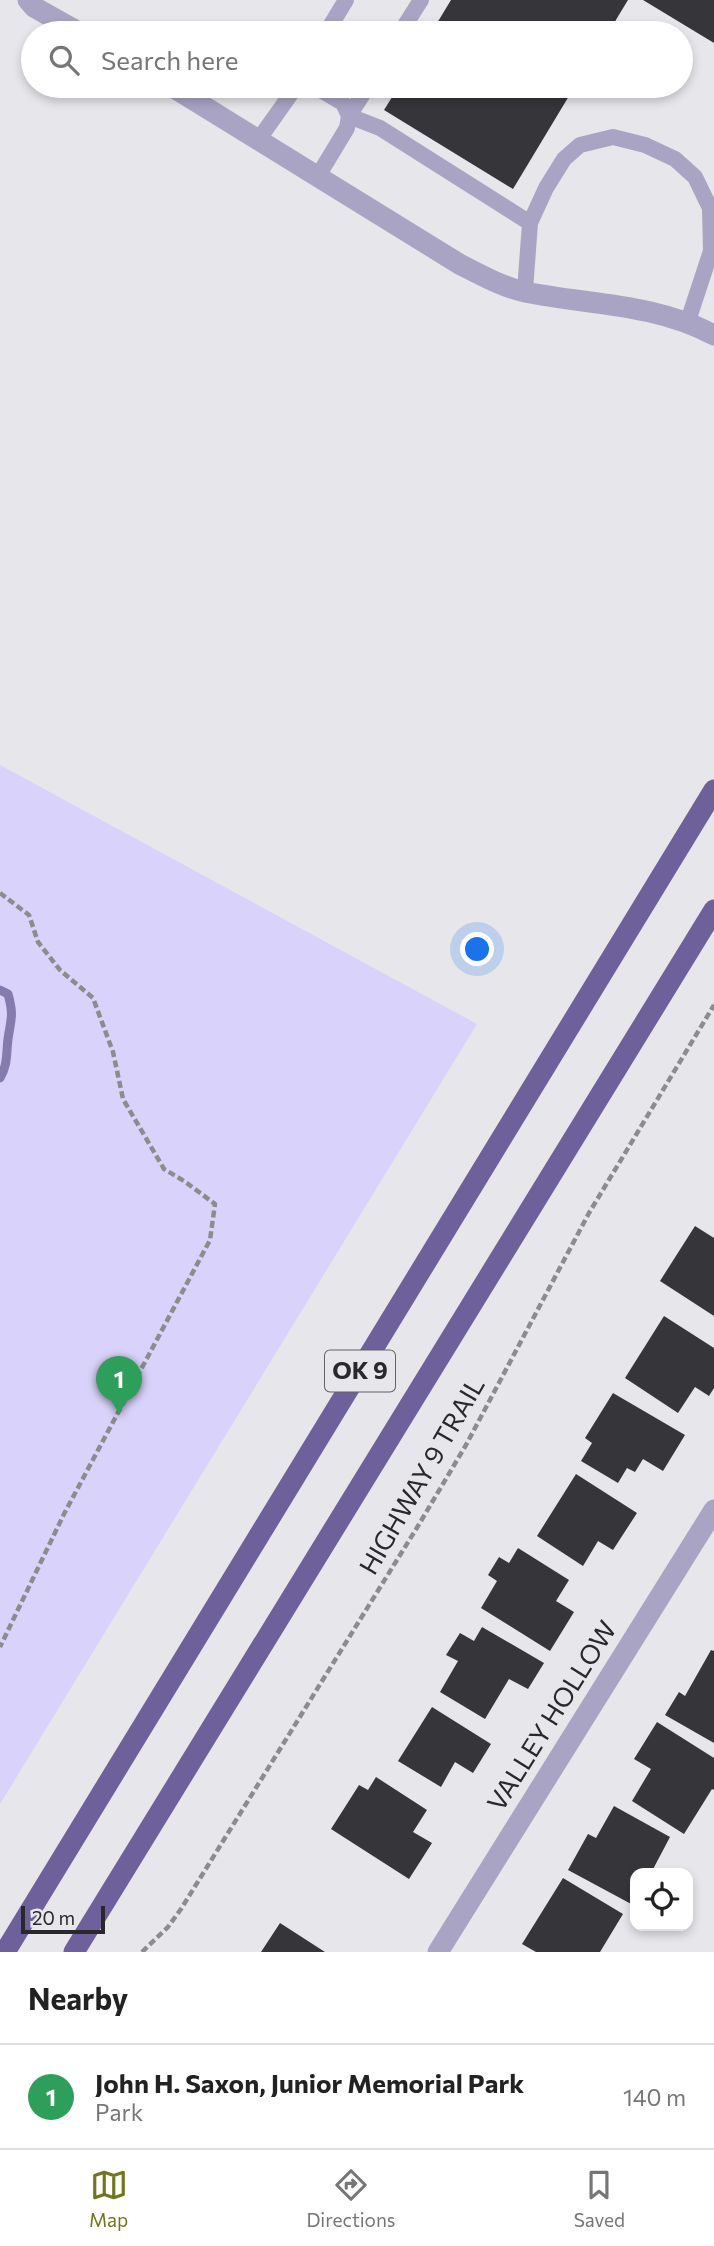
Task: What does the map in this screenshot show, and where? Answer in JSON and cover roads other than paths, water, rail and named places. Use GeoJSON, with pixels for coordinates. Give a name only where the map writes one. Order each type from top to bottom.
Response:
{"type":"FeatureCollection","features":[{"type":"Feature","properties":{"kind":"highway","name":"OK 9"},"geometry":{"type":"LineString","coordinates":[[5,1952],[714,790]]}},
{"type":"Feature","properties":{"kind":"highway","name":"OK 9"},"geometry":{"type":"LineString","coordinates":[[74,1952],[714,910]]}},
{"type":"Feature","properties":{"kind":"street"},"geometry":{"type":"LineString","coordinates":[[28,0],[34,7],[59,21]]}},
{"type":"Feature","properties":{"kind":"street"},"geometry":{"type":"LineString","coordinates":[[191,98],[461,265],[499,284],[525,291],[636,307],[714,335]]}},
{"type":"Feature","properties":{"kind":"street","name":"VALLEY HOLLOW"},"geometry":{"type":"LineString","coordinates":[[438,1952],[714,1510]]}},
{"type":"Feature","properties":{"kind":"lane"},"geometry":{"type":"LineString","coordinates":[[333,21],[346,0]]}},
{"type":"Feature","properties":{"kind":"lane"},"geometry":{"type":"LineString","coordinates":[[408,21],[421,0]]}},
{"type":"Feature","properties":{"kind":"lane"},"geometry":{"type":"LineString","coordinates":[[259,139],[288,98]]}},
{"type":"Feature","properties":{"kind":"lane"},"geometry":{"type":"LineString","coordinates":[[334,98],[343,103],[349,116],[380,128],[530,223]]}},
{"type":"Feature","properties":{"kind":"lane"},"geometry":{"type":"LineString","coordinates":[[318,176],[347,128],[349,116],[360,98]]}},
{"type":"Feature","properties":{"kind":"lane"},"geometry":{"type":"LineString","coordinates":[[525,291],[530,223],[546,188],[564,159],[580,145],[613,137],[645,145],[675,159],[695,177],[710,208],[711,251],[687,324]]}},
{"type":"Feature","properties":{"kind":"waterway"},"geometry":{"type":"LineString","coordinates":[[0,990],[8,994],[11,1012],[6,1064],[0,1078]]}},
{"type":"Feature","properties":{"kind":"place","name":"John H. Saxon, Junior Memorial Park"},"geometry":{"type":"Point","coordinates":[119,1414]}}]}
